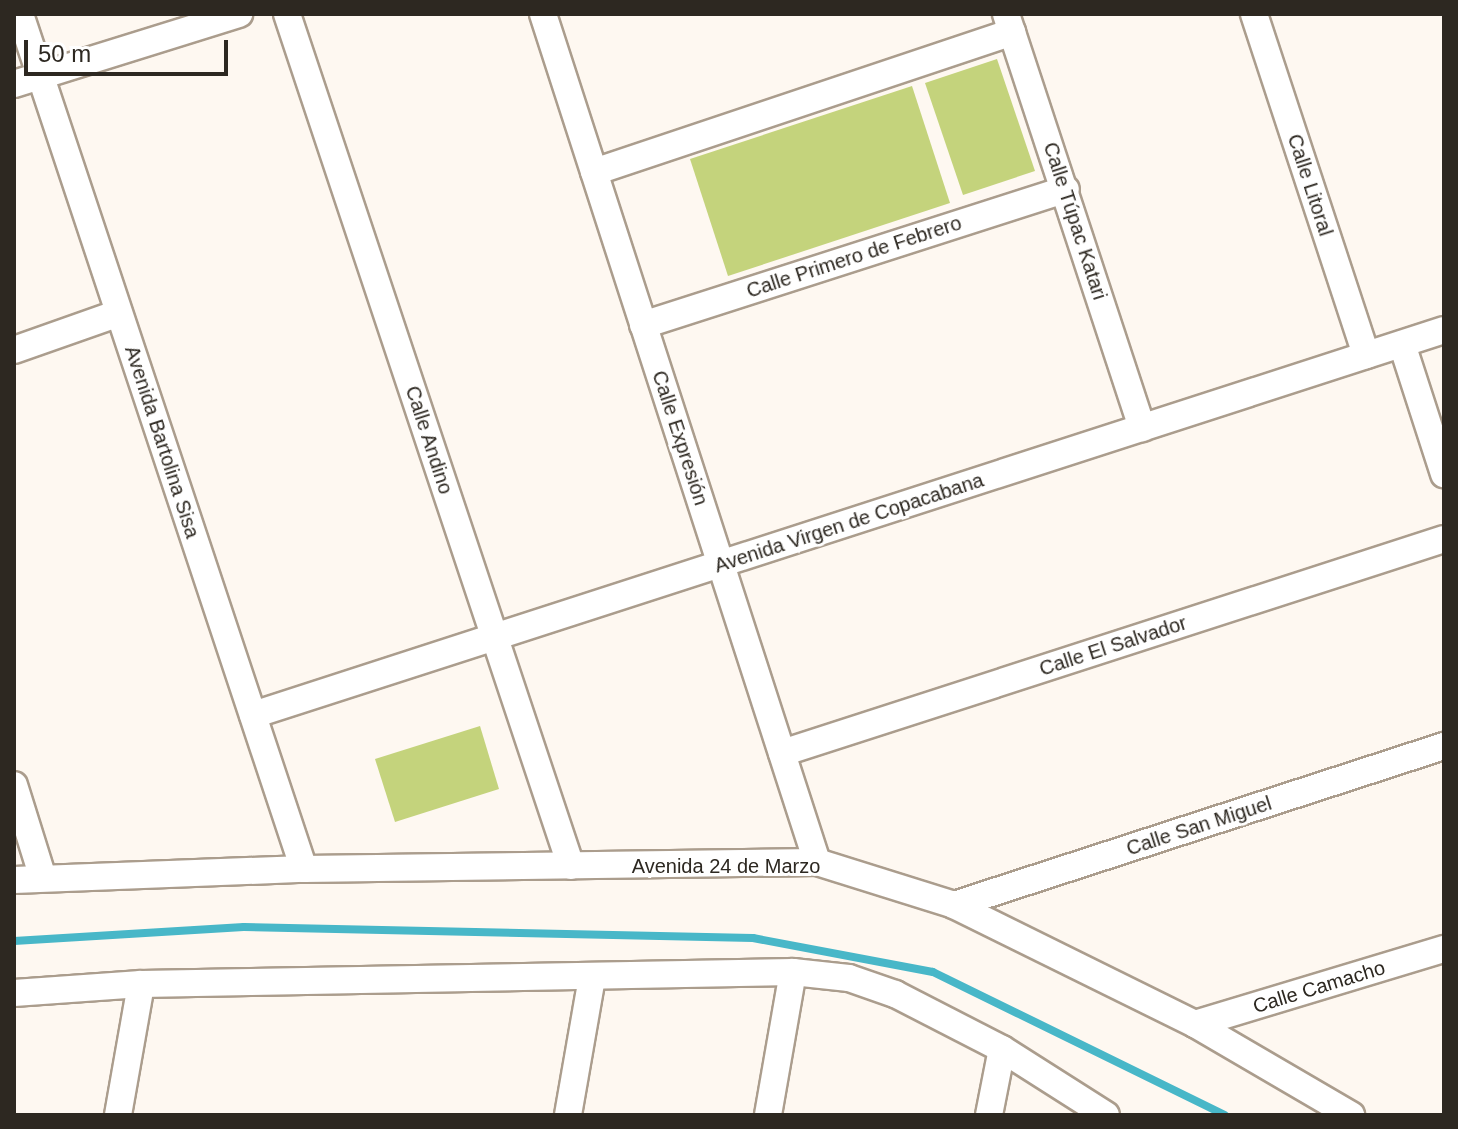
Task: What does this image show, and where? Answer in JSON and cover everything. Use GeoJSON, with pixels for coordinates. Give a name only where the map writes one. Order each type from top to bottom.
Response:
{"type":"FeatureCollection","features":[{"type":"Feature","properties":{"kind":"street","name":"Avenida Bartolina Sisa"},"geometry":{"type":"LineString","coordinates":[[20,14],[304,869]]}},
{"type":"Feature","properties":{"kind":"street"},"geometry":{"type":"LineString","coordinates":[[14,84],[239,14]]}},
{"type":"Feature","properties":{"kind":"street","name":"Calle Andino"},"geometry":{"type":"LineString","coordinates":[[287,14],[571,866]]}},
{"type":"Feature","properties":{"kind":"street","name":"Calle Expresión"},"geometry":{"type":"LineString","coordinates":[[543,14],[817,862]]}},
{"type":"Feature","properties":{"kind":"street","name":"Calle Litoral"},"geometry":{"type":"LineString","coordinates":[[1254,14],[1366,355]]}},
{"type":"Feature","properties":{"kind":"street"},"geometry":{"type":"LineString","coordinates":[[594,172],[1009,23]]}},
{"type":"Feature","properties":{"kind":"street","name":"Calle Túpac Katari"},"geometry":{"type":"LineString","coordinates":[[1009,23],[1142,428]]}},
{"type":"Feature","properties":{"kind":"street","name":"Calle Primero de Febrero"},"geometry":{"type":"LineString","coordinates":[[643,325],[1066,189]]}},
{"type":"Feature","properties":{"kind":"street"},"geometry":{"type":"LineString","coordinates":[[14,350],[119,313]]}},
{"type":"Feature","properties":{"kind":"street","name":"Avenida Virgen de Copacabana"},"geometry":{"type":"LineString","coordinates":[[253,715],[1444,330]]}},
{"type":"Feature","properties":{"kind":"street"},"geometry":{"type":"LineString","coordinates":[[1402,344],[1444,474]]}},
{"type":"Feature","properties":{"kind":"street","name":"Calle El Salvador"},"geometry":{"type":"LineString","coordinates":[[782,753],[1444,539]]}},
{"type":"Feature","properties":{"kind":"street","name":"Calle San Miguel"},"geometry":{"type":"LineString","coordinates":[[954,905],[1444,746]]}},
{"type":"Feature","properties":{"kind":"street"},"geometry":{"type":"LineString","coordinates":[[14,785],[43,878]]}},
{"type":"Feature","properties":{"kind":"street","name":"Avenida 24 de Marzo"},"geometry":{"type":"LineString","coordinates":[[14,880],[304,869],[817,862],[954,905],[1195,1024],[1351,1115]]}},
{"type":"Feature","properties":{"kind":"street","name":"Calle Camacho"},"geometry":{"type":"LineString","coordinates":[[1195,1024],[1444,949]]}},
{"type":"Feature","properties":{"kind":"street"},"geometry":{"type":"LineString","coordinates":[[768,1115],[793,972]]}},
{"type":"Feature","properties":{"kind":"street"},"geometry":{"type":"LineString","coordinates":[[14,993],[141,984],[793,972],[849,978],[883,990],[1002,1049],[1106,1115]]}},
{"type":"Feature","properties":{"kind":"street"},"geometry":{"type":"LineString","coordinates":[[568,1115],[592,978]]}},
{"type":"Feature","properties":{"kind":"street"},"geometry":{"type":"LineString","coordinates":[[118,1115],[141,984]]}},
{"type":"Feature","properties":{"kind":"street"},"geometry":{"type":"LineString","coordinates":[[989,1115],[1002,1049]]}},
{"type":"Feature","properties":{"kind":"green space"},"geometry":{"type":"Polygon","coordinates":[[[997,59],[1035,171],[963,195],[925,83],[997,59]]]}},
{"type":"Feature","properties":{"kind":"green space"},"geometry":{"type":"Polygon","coordinates":[[[912,86],[950,203],[728,276],[690,159],[912,86]]]}},
{"type":"Feature","properties":{"kind":"green space"},"geometry":{"type":"Polygon","coordinates":[[[480,726],[499,789],[395,822],[375,759],[480,726]]]}},
{"type":"Feature","properties":{"kind":"waterway"},"geometry":{"type":"LineString","coordinates":[[14,941],[244,927],[753,938],[933,972],[1225,1115]]}}]}
